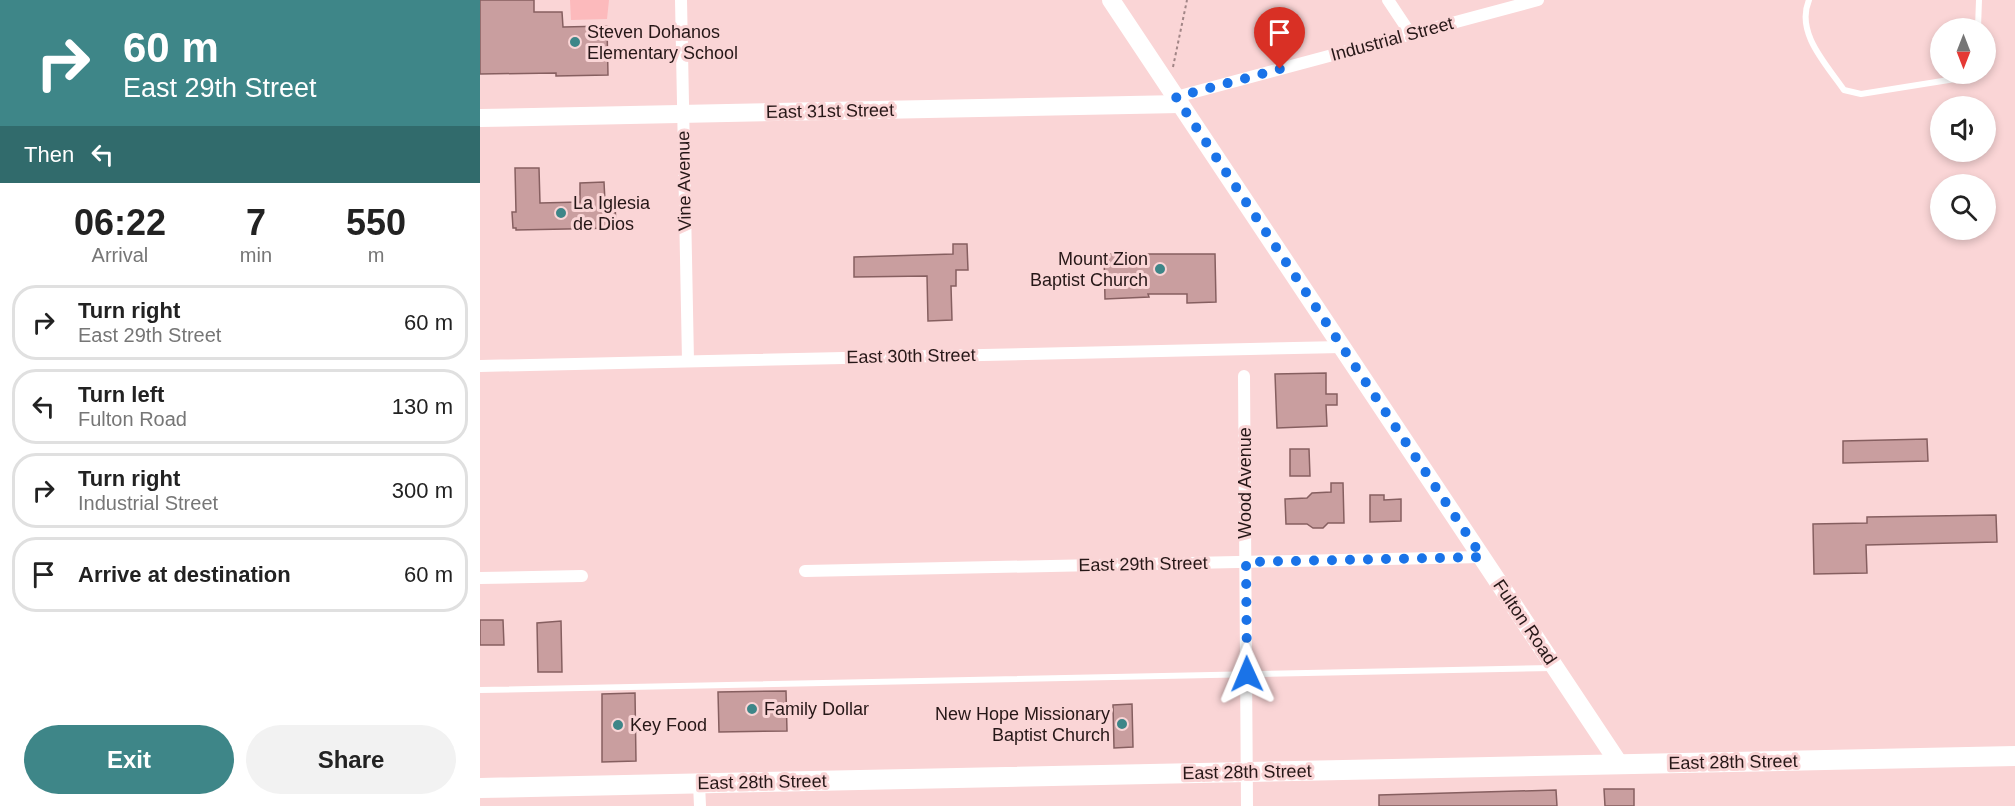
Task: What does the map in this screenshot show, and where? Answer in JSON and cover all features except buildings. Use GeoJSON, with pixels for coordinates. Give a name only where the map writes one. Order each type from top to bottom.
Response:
{"type":"FeatureCollection","features":[{"type":"Feature","properties":{"kind":"main road","name":"East 28th Street"},"geometry":{"type":"LineString","coordinates":[[480,788],[2015,756]]}},
{"type":"Feature","properties":{"kind":"street","name":"Vine Avenue"},"geometry":{"type":"LineString","coordinates":[[681,0],[688,361]]}},
{"type":"Feature","properties":{"kind":"street","name":"Fulton Road"},"geometry":{"type":"LineString","coordinates":[[1111,0],[1620,765]]}},
{"type":"Feature","properties":{"kind":"street"},"geometry":{"type":"LineString","coordinates":[[1388,0],[1410,33]]}},
{"type":"Feature","properties":{"kind":"street","name":"Industrial Street"},"geometry":{"type":"LineString","coordinates":[[1178,101],[1410,33],[1538,0]]}},
{"type":"Feature","properties":{"kind":"street","name":"East 31st Street"},"geometry":{"type":"LineString","coordinates":[[480,118],[1178,101]]}},
{"type":"Feature","properties":{"kind":"street","name":"East 30th Street"},"geometry":{"type":"LineString","coordinates":[[480,366],[1342,347]]}},
{"type":"Feature","properties":{"kind":"street","name":"Wood Avenue"},"geometry":{"type":"LineString","coordinates":[[1244,376],[1247,806]]}},
{"type":"Feature","properties":{"kind":"street","name":"East 29th Street"},"geometry":{"type":"LineString","coordinates":[[805,571],[1482,557]]}},
{"type":"Feature","properties":{"kind":"street"},"geometry":{"type":"LineString","coordinates":[[480,578],[582,576]]}},
{"type":"Feature","properties":{"kind":"street"},"geometry":{"type":"LineString","coordinates":[[699,784],[700,806]]}},
{"type":"Feature","properties":{"kind":"lane"},"geometry":{"type":"LineString","coordinates":[[1809,0],[1805,9],[1806,26],[1814,46],[1844,90],[1861,94],[1930,83]]}},
{"type":"Feature","properties":{"kind":"lane"},"geometry":{"type":"LineString","coordinates":[[1978,18],[1979,0]]}},
{"type":"Feature","properties":{"kind":"lane"},"geometry":{"type":"LineString","coordinates":[[480,690],[1556,668]]}},
{"type":"Feature","properties":{"kind":"path"},"geometry":{"type":"LineString","coordinates":[[1172,70],[1187,0]]}},
{"type":"Feature","properties":{"kind":"shaded area"},"geometry":{"type":"Polygon","coordinates":[[[570,0],[609,0],[607,19],[571,20],[570,0]]]}},
{"type":"Feature","properties":{"kind":"place","name":"Steven Dohanos Elementary School"},"geometry":{"type":"Point","coordinates":[575,42]}},
{"type":"Feature","properties":{"kind":"place","name":"La Iglesia de Dios"},"geometry":{"type":"Point","coordinates":[561,213]}},
{"type":"Feature","properties":{"kind":"place","name":"Mount Zion Baptist Church"},"geometry":{"type":"Point","coordinates":[1160,269]}},
{"type":"Feature","properties":{"kind":"place","name":"Family Dollar"},"geometry":{"type":"Point","coordinates":[752,709]}},
{"type":"Feature","properties":{"kind":"place","name":"New Hope Missionary Baptist Church"},"geometry":{"type":"Point","coordinates":[1122,724]}},
{"type":"Feature","properties":{"kind":"place","name":"Key Food"},"geometry":{"type":"Point","coordinates":[618,725]}},
{"type":"Feature","properties":{"kind":"route"},"geometry":{"type":"LineString","coordinates":[[1247,674],[1246,562],[1482,557],[1176,97],[1280,69]]}}]}
